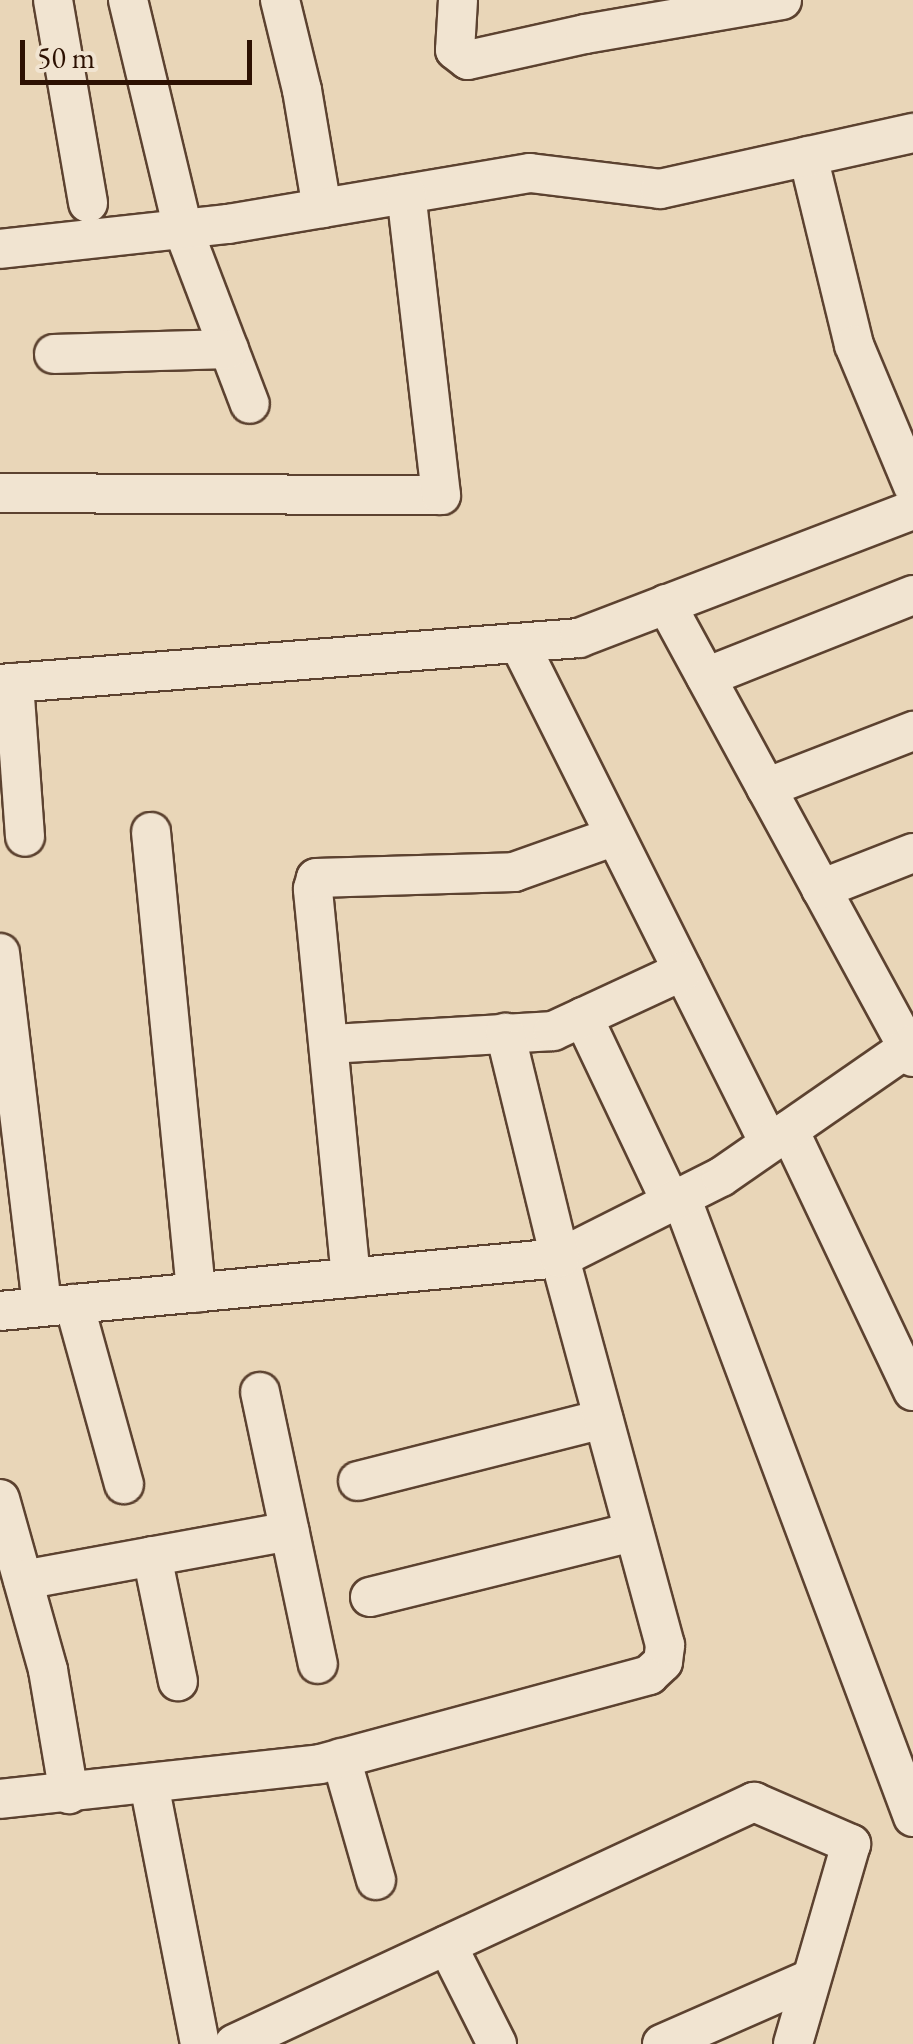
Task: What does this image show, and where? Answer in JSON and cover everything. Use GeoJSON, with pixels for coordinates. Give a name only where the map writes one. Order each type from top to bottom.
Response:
{"type":"FeatureCollection","features":[{"type":"Feature","properties":{"kind":"street"},"geometry":{"type":"LineString","coordinates":[[53,0],[88,203]]}},
{"type":"Feature","properties":{"kind":"street"},"geometry":{"type":"LineString","coordinates":[[128,0],[184,229],[250,404]]}},
{"type":"Feature","properties":{"kind":"street"},"geometry":{"type":"LineString","coordinates":[[280,0],[302,90],[322,208]]}},
{"type":"Feature","properties":{"kind":"street"},"geometry":{"type":"LineString","coordinates":[[458,0],[455,50],[468,60],[581,17],[782,0]]}},
{"type":"Feature","properties":{"kind":"street"},"geometry":{"type":"LineString","coordinates":[[0,249],[184,229],[530,173],[660,189],[913,134]]}},
{"type":"Feature","properties":{"kind":"street"},"geometry":{"type":"LineString","coordinates":[[808,156],[854,346],[913,486]]}},
{"type":"Feature","properties":{"kind":"street"},"geometry":{"type":"LineString","coordinates":[[0,493],[440,495],[406,194]]}},
{"type":"Feature","properties":{"kind":"street"},"geometry":{"type":"LineString","coordinates":[[54,354],[229,349]]}},
{"type":"Feature","properties":{"kind":"street"},"geometry":{"type":"LineString","coordinates":[[24,838],[7,684],[579,638],[913,510]]}},
{"type":"Feature","properties":{"kind":"street"},"geometry":{"type":"LineString","coordinates":[[706,677],[913,595]]}},
{"type":"Feature","properties":{"kind":"street"},"geometry":{"type":"LineString","coordinates":[[0,1311],[560,1258],[721,1177],[911,1050],[666,604]]}},
{"type":"Feature","properties":{"kind":"street"},"geometry":{"type":"LineString","coordinates":[[519,643],[683,971],[779,1136],[913,1391]]}},
{"type":"Feature","properties":{"kind":"street"},"geometry":{"type":"LineString","coordinates":[[766,788],[913,731]]}},
{"type":"Feature","properties":{"kind":"street"},"geometry":{"type":"LineString","coordinates":[[151,832],[196,1293]]}},
{"type":"Feature","properties":{"kind":"street"},"geometry":{"type":"LineString","coordinates":[[351,1278],[313,889],[316,878],[514,872],[615,836]]}},
{"type":"Feature","properties":{"kind":"street"},"geometry":{"type":"LineString","coordinates":[[821,889],[913,853]]}},
{"type":"Feature","properties":{"kind":"street"},"geometry":{"type":"LineString","coordinates":[[0,953],[58,1306],[124,1484]]}},
{"type":"Feature","properties":{"kind":"street"},"geometry":{"type":"LineString","coordinates":[[330,1044],[553,1030],[683,971]]}},
{"type":"Feature","properties":{"kind":"street"},"geometry":{"type":"LineString","coordinates":[[583,1017],[676,1200],[913,1817]]}},
{"type":"Feature","properties":{"kind":"street"},"geometry":{"type":"LineString","coordinates":[[0,1798],[69,1794],[341,1758],[649,1675],[663,1662],[665,1645],[560,1258],[505,1033]]}},
{"type":"Feature","properties":{"kind":"street"},"geometry":{"type":"LineString","coordinates":[[260,1392],[318,1664]]}},
{"type":"Feature","properties":{"kind":"street"},"geometry":{"type":"LineString","coordinates":[[358,1481],[603,1419]]}},
{"type":"Feature","properties":{"kind":"street"},"geometry":{"type":"LineString","coordinates":[[0,1499],[48,1670],[69,1794]]}},
{"type":"Feature","properties":{"kind":"street"},"geometry":{"type":"LineString","coordinates":[[23,1580],[290,1531]]}},
{"type":"Feature","properties":{"kind":"street"},"geometry":{"type":"LineString","coordinates":[[370,1596],[633,1532]]}},
{"type":"Feature","properties":{"kind":"street"},"geometry":{"type":"LineString","coordinates":[[152,1556],[178,1681]]}},
{"type":"Feature","properties":{"kind":"street"},"geometry":{"type":"LineString","coordinates":[[341,1758],[376,1880]]}},
{"type":"Feature","properties":{"kind":"street"},"geometry":{"type":"LineString","coordinates":[[149,1784],[200,2044]]}},
{"type":"Feature","properties":{"kind":"street"},"geometry":{"type":"LineString","coordinates":[[234,2044],[754,1802],[851,1844],[808,1980],[793,2044]]}},
{"type":"Feature","properties":{"kind":"street"},"geometry":{"type":"LineString","coordinates":[[447,1945],[496,2044]]}},
{"type":"Feature","properties":{"kind":"street"},"geometry":{"type":"LineString","coordinates":[[662,2044],[808,1980]]}}]}
